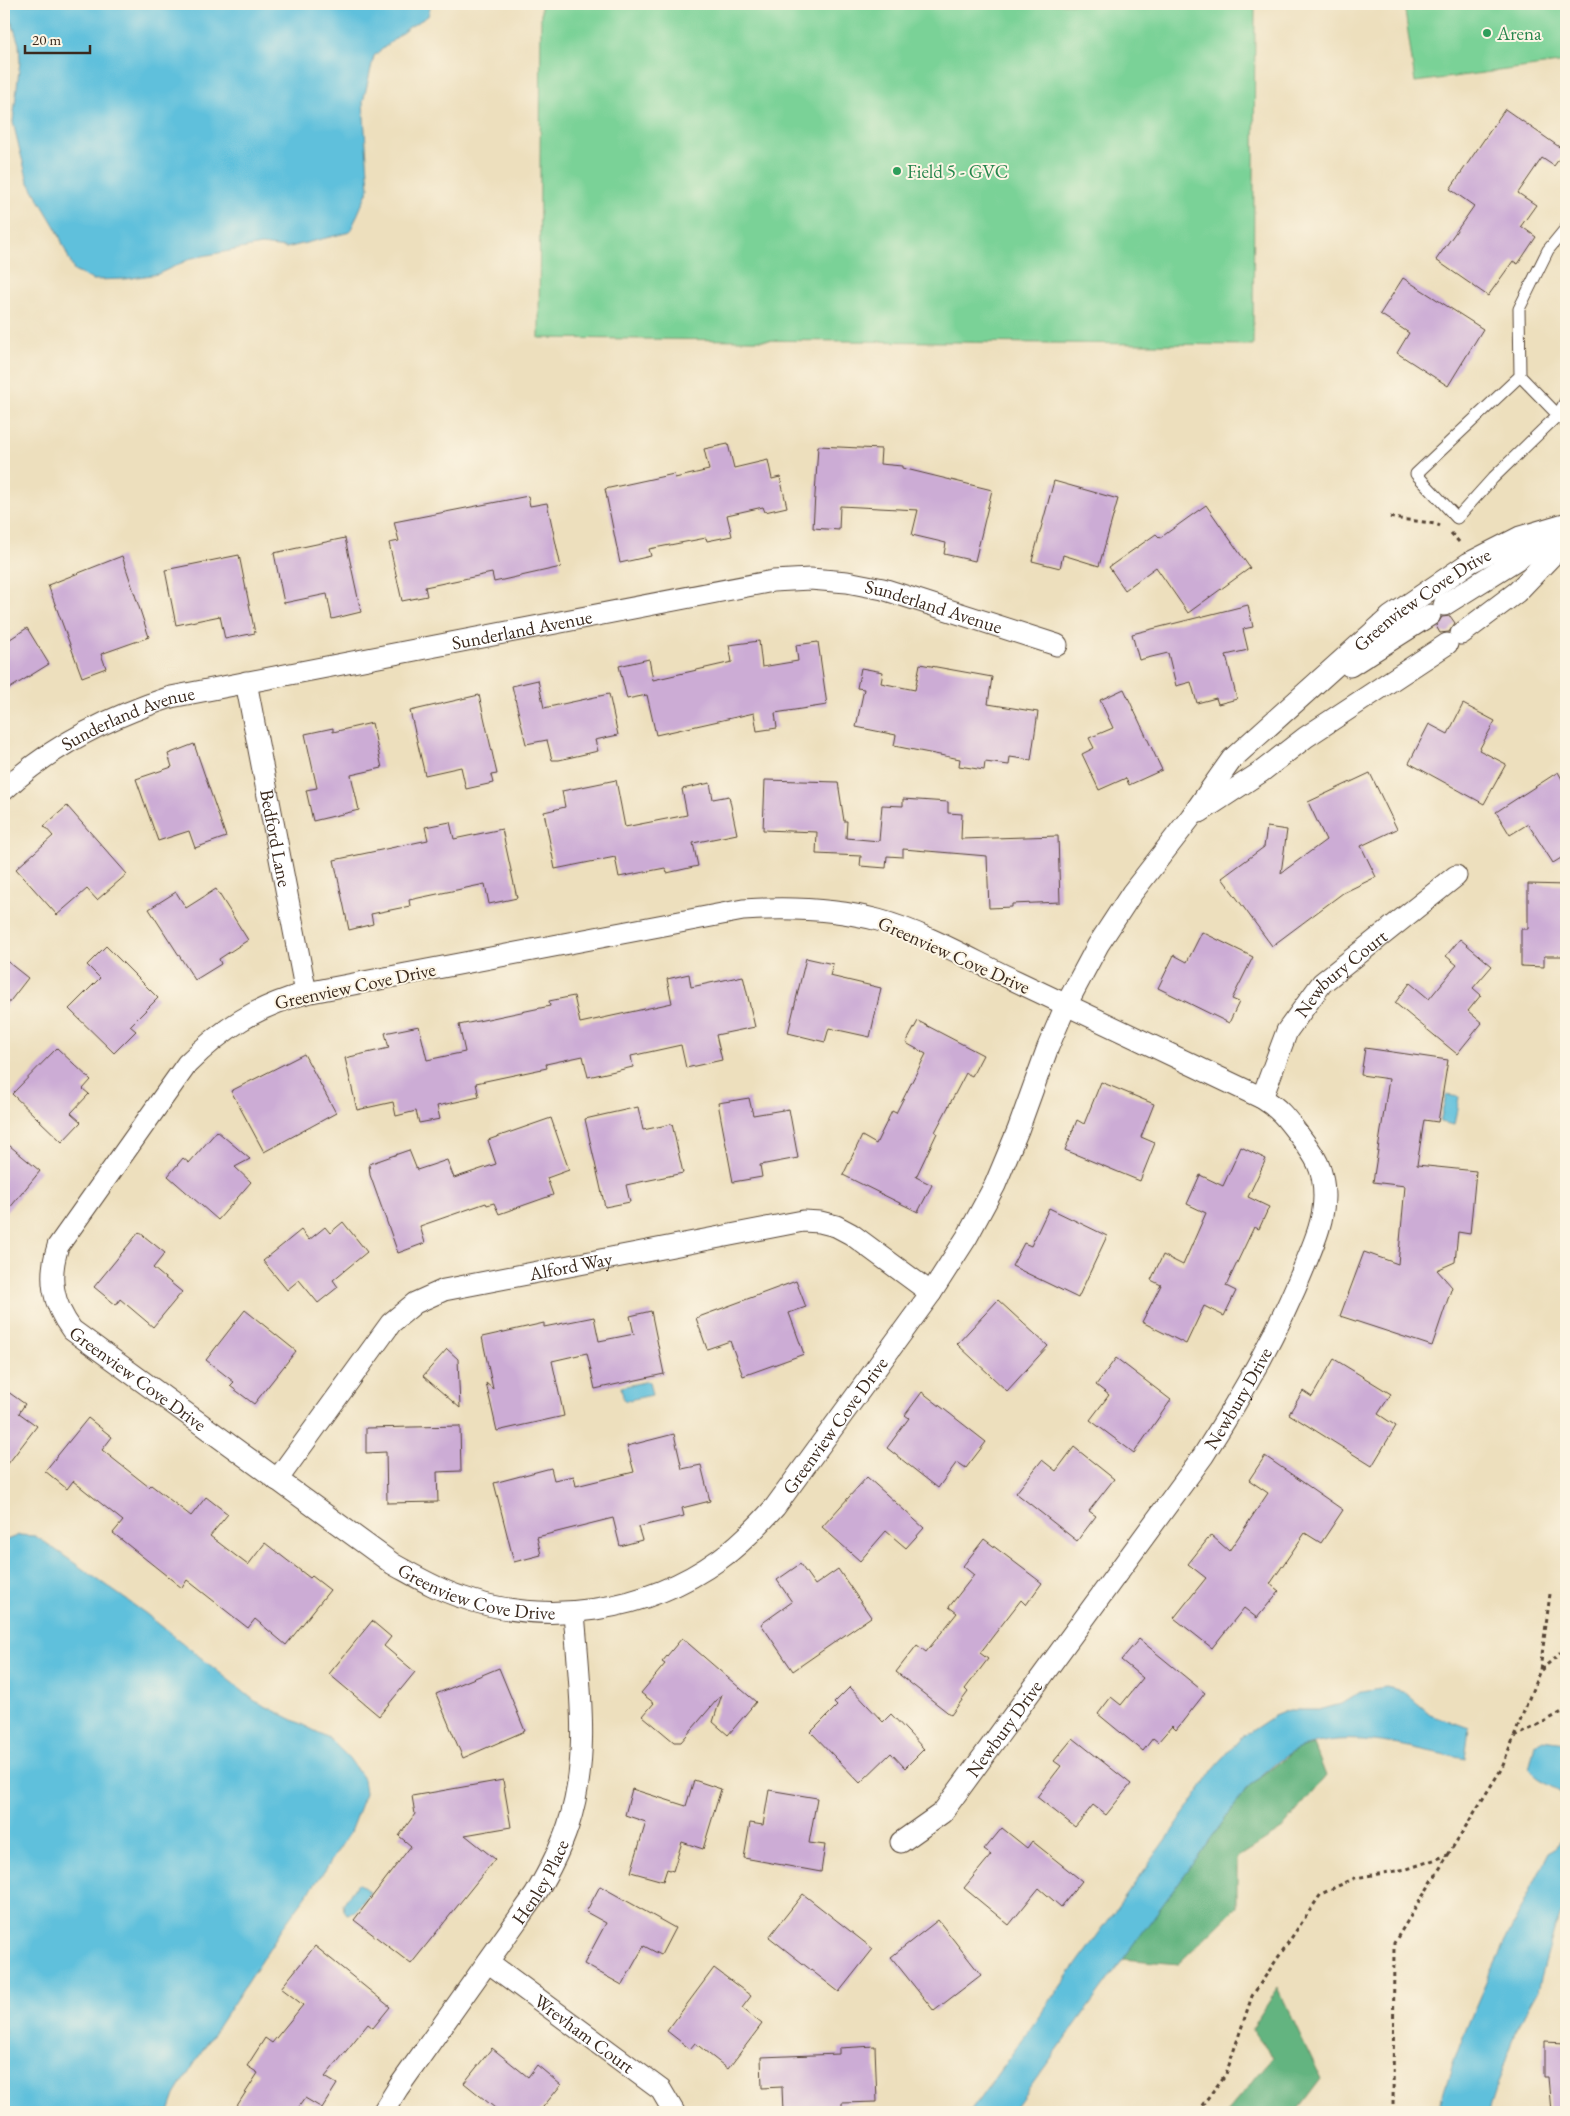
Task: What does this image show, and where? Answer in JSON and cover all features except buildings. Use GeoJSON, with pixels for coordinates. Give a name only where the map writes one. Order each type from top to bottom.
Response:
{"type":"FeatureCollection","features":[{"type":"Feature","properties":{"kind":"street","name":"Greenview Cove Drive"},"geometry":{"type":"LineString","coordinates":[[1296,700],[1565,529]]}},
{"type":"Feature","properties":{"kind":"street","name":"Greenview Cove Drive"},"geometry":{"type":"LineString","coordinates":[[1191,817],[1261,772],[1306,737],[1454,639],[1517,592],[1565,529]]}},
{"type":"Feature","properties":{"kind":"street","name":"Greenview Cove Drive"},"geometry":{"type":"LineString","coordinates":[[1066,1005],[922,936],[879,920],[834,911],[789,907],[743,910],[306,993],[266,1006],[237,1021],[210,1041],[187,1064],[65,1232],[58,1246],[51,1275],[56,1304],[72,1330],[393,1564],[426,1583],[461,1597],[498,1607],[536,1612],[574,1612],[616,1606],[653,1595],[687,1580],[712,1564],[749,1535],[775,1507],[931,1293],[967,1237],[995,1185],[1066,1005],[1098,945],[1132,893],[1191,817],[1232,759],[1390,617],[1469,562],[1520,537],[1565,529]]}},
{"type":"Feature","properties":{"kind":"street","name":"Sunderland Avenue"},"geometry":{"type":"LineString","coordinates":[[4,790],[50,753],[93,727],[139,707],[171,697],[774,581],[810,579],[847,582],[883,589],[1057,645]]}},
{"type":"Feature","properties":{"kind":"street","name":"Bedford Lane"},"geometry":{"type":"LineString","coordinates":[[246,682],[306,993]]}},
{"type":"Feature","properties":{"kind":"street","name":"Newbury Court"},"geometry":{"type":"LineString","coordinates":[[1262,1098],[1287,1031],[1322,983],[1456,876]]}},
{"type":"Feature","properties":{"kind":"street","name":"Newbury Drive"},"geometry":{"type":"LineString","coordinates":[[900,1842],[942,1812],[954,1797],[1203,1456],[1242,1396],[1275,1333],[1318,1231],[1324,1196],[1318,1162],[1311,1148],[1277,1106],[1066,1005]]}},
{"type":"Feature","properties":{"kind":"street","name":"Alford Way"},"geometry":{"type":"LineString","coordinates":[[277,1480],[391,1323],[415,1303],[444,1290],[803,1221],[820,1222],[836,1226],[851,1234],[931,1293]]}},
{"type":"Feature","properties":{"kind":"street","name":"Henley Place"},"geometry":{"type":"LineString","coordinates":[[383,2112],[535,1895],[554,1861],[568,1825],[577,1787],[582,1748],[574,1612]]}},
{"type":"Feature","properties":{"kind":"street","name":"Wrevham Court"},"geometry":{"type":"LineString","coordinates":[[488,1962],[661,2090],[674,2112]]}},
{"type":"Feature","properties":{"kind":"lane"},"geometry":{"type":"LineString","coordinates":[[1562,419],[1520,376],[1519,309],[1548,250],[1566,228]]}},
{"type":"Feature","properties":{"kind":"lane"},"geometry":{"type":"LineString","coordinates":[[1520,376],[1416,474],[1457,518],[1493,478],[1562,419],[1566,400]]}},
{"type":"Feature","properties":{"kind":"path"},"geometry":{"type":"LineString","coordinates":[[1390,517],[1409,522],[1434,523],[1442,527]]}},
{"type":"Feature","properties":{"kind":"path"},"geometry":{"type":"LineString","coordinates":[[1450,530],[1461,545]]}},
{"type":"Feature","properties":{"kind":"path"},"geometry":{"type":"LineString","coordinates":[[1393,2112],[1394,1943],[1502,1768],[1540,1670],[1550,1594]]}},
{"type":"Feature","properties":{"kind":"path"},"geometry":{"type":"LineString","coordinates":[[1540,1670],[1566,1648]]}},
{"type":"Feature","properties":{"kind":"path"},"geometry":{"type":"LineString","coordinates":[[1514,1738],[1566,1710]]}},
{"type":"Feature","properties":{"kind":"path"},"geometry":{"type":"LineString","coordinates":[[1197,2112],[1226,2074],[1252,1996],[1321,1894],[1355,1878],[1407,1869],[1448,1855]]}},
{"type":"Feature","properties":{"kind":"green space","name":"Field 5 - GVC"},"geometry":{"type":"Polygon","coordinates":[[[541,4],[1255,4],[1253,345],[539,338],[541,4]]]}},
{"type":"Feature","properties":{"kind":"green space","name":"Arena"},"geometry":{"type":"Polygon","coordinates":[[[1404,4],[1566,4],[1566,62],[1415,82],[1404,4]]]}},
{"type":"Feature","properties":{"kind":"green space"},"geometry":{"type":"Polygon","coordinates":[[[1314,1745],[1326,1776],[1280,1831],[1237,1858],[1237,1906],[1178,1964],[1123,1959],[1249,1786],[1297,1749],[1314,1745]]]}},
{"type":"Feature","properties":{"kind":"green space"},"geometry":{"type":"Polygon","coordinates":[[[1278,1988],[1321,2079],[1296,2112],[1227,2112],[1273,2057],[1251,2029],[1278,1988]]]}},
{"type":"Feature","properties":{"kind":"water"},"geometry":{"type":"Polygon","coordinates":[[[6,4],[431,4],[428,16],[408,28],[374,56],[363,102],[369,188],[350,232],[286,248],[261,245],[192,258],[158,274],[125,279],[93,280],[74,271],[57,230],[28,181],[13,122],[20,61],[19,44],[6,4]]]}},
{"type":"Feature","properties":{"kind":"water"},"geometry":{"type":"Polygon","coordinates":[[[1446,1095],[1459,1097],[1454,1125],[1440,1122],[1446,1095]]]}},
{"type":"Feature","properties":{"kind":"water"},"geometry":{"type":"Polygon","coordinates":[[[649,1381],[652,1395],[624,1401],[621,1387],[649,1381]]]}},
{"type":"Feature","properties":{"kind":"water"},"geometry":{"type":"Polygon","coordinates":[[[19,1535],[35,1536],[46,1543],[145,1613],[255,1701],[329,1738],[349,1758],[363,1779],[365,1793],[350,1832],[326,1869],[283,1927],[201,2053],[175,2095],[169,2112],[4,2112],[4,1541],[19,1535]]]}},
{"type":"Feature","properties":{"kind":"water"},"geometry":{"type":"Polygon","coordinates":[[[1386,1687],[1403,1691],[1430,1714],[1469,1728],[1465,1759],[1381,1742],[1360,1740],[1318,1743],[1298,1749],[1286,1756],[1249,1786],[1012,2112],[970,2112],[1169,1836],[1215,1767],[1241,1738],[1274,1716],[1289,1710],[1319,1710],[1341,1704],[1362,1691],[1386,1687]]]}},
{"type":"Feature","properties":{"kind":"water"},"geometry":{"type":"Polygon","coordinates":[[[1543,1740],[1566,1743],[1566,1799],[1558,1790],[1533,1775],[1529,1770],[1535,1744],[1543,1740]]]}},
{"type":"Feature","properties":{"kind":"water"},"geometry":{"type":"Polygon","coordinates":[[[1566,1828],[1566,1904],[1554,1930],[1538,1990],[1515,2031],[1489,2112],[1438,2112],[1460,2045],[1487,1980],[1549,1853],[1556,1849],[1566,1828]]]}},
{"type":"Feature","properties":{"kind":"water"},"geometry":{"type":"Polygon","coordinates":[[[358,1883],[370,1892],[355,1912],[347,1914],[343,1904],[358,1883]]]}},
{"type":"Feature","properties":{"kind":"place","name":"Arena"},"geometry":{"type":"Point","coordinates":[1487,33]}},
{"type":"Feature","properties":{"kind":"place","name":"Field 5 - GVC"},"geometry":{"type":"Point","coordinates":[897,171]}}]}
